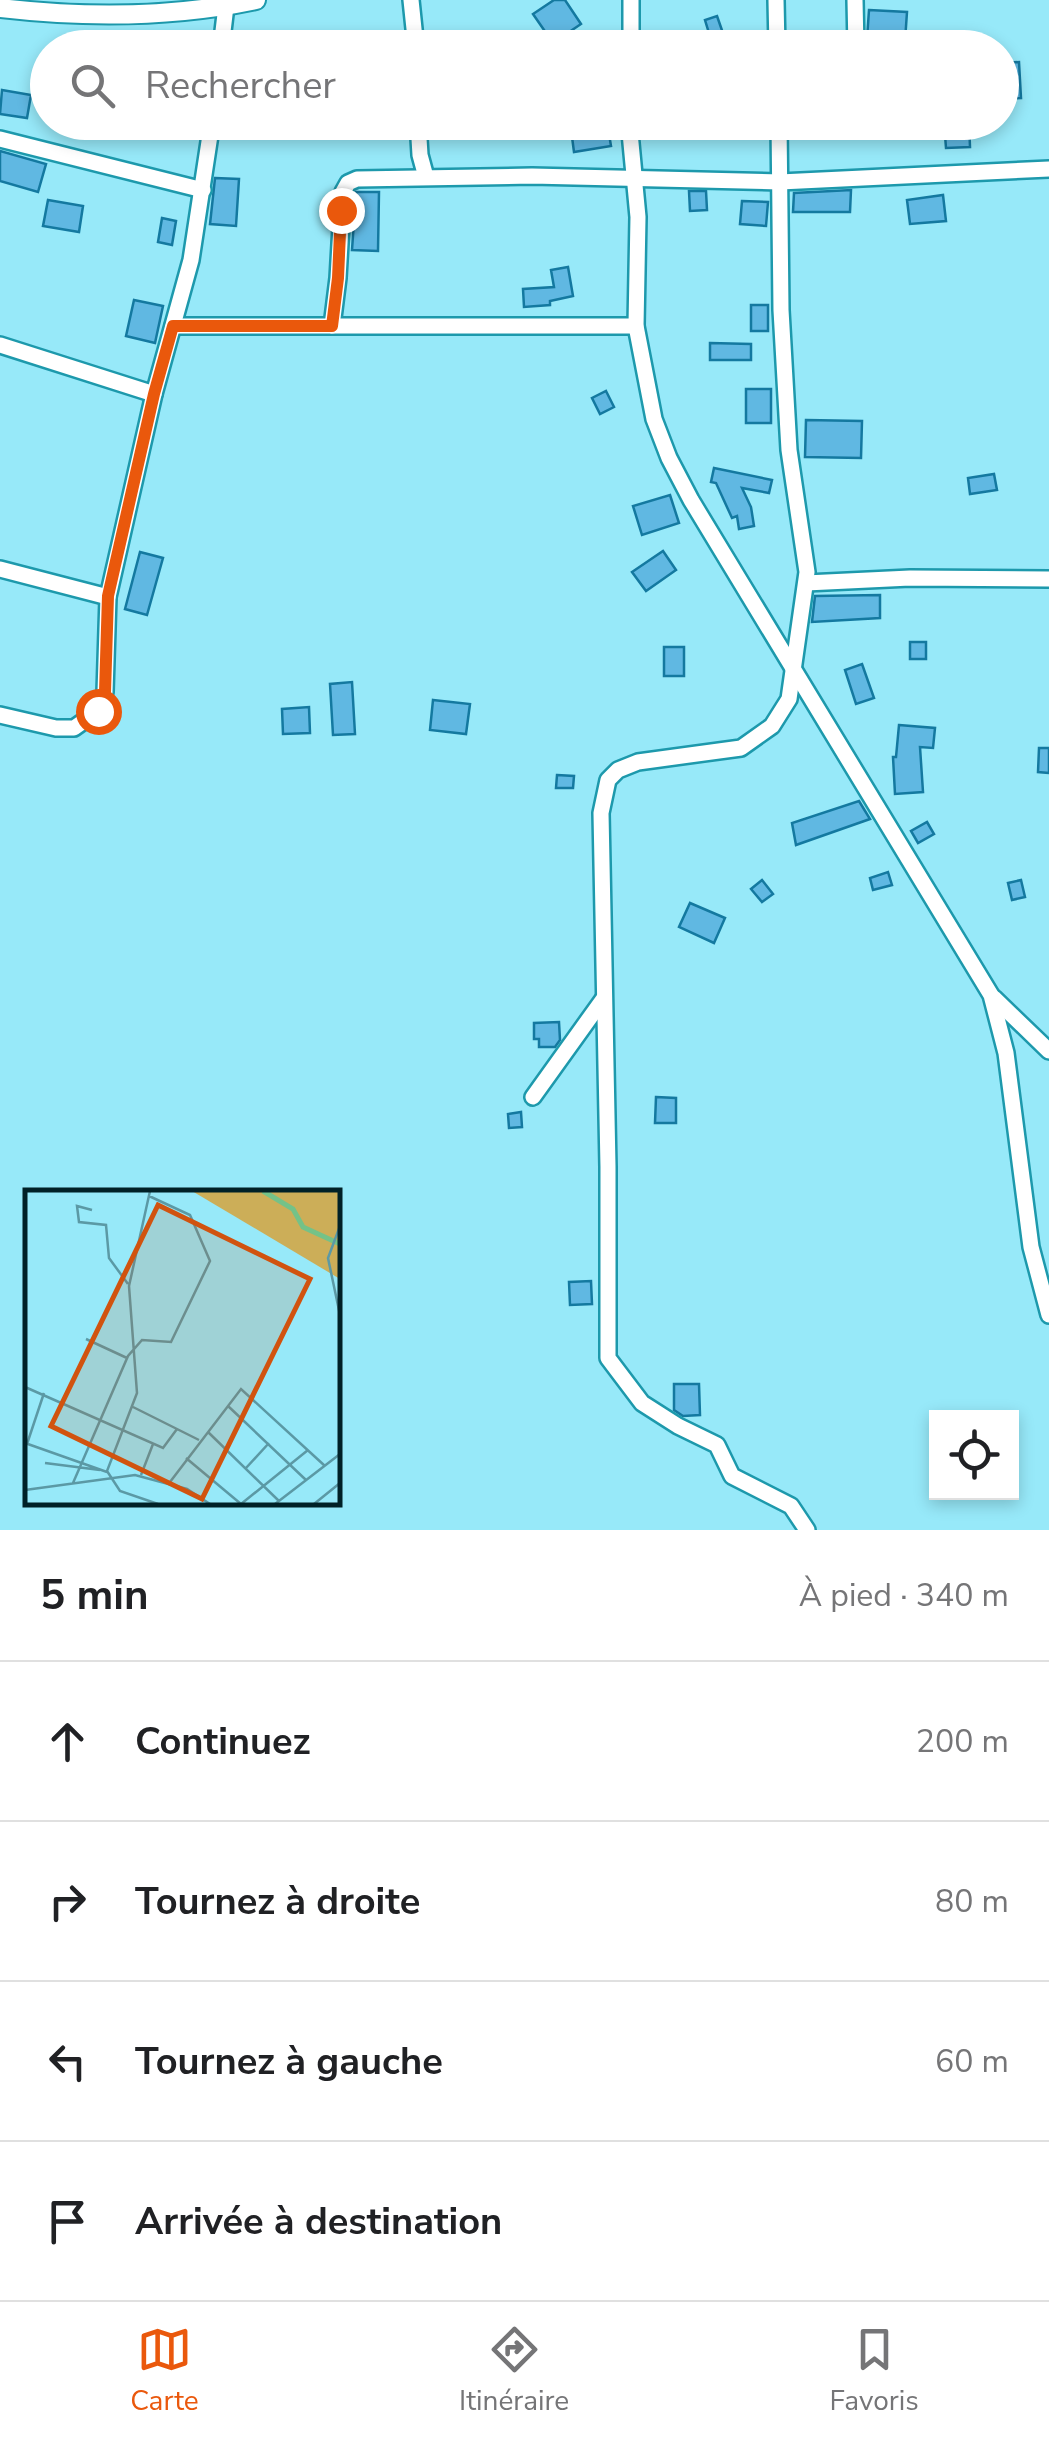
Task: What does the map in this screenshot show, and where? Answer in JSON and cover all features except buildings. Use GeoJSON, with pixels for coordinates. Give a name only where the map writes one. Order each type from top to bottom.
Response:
{"type":"FeatureCollection","features":[{"type":"Feature","properties":{"kind":"street"},"geometry":{"type":"LineString","coordinates":[[5,0],[0,8],[114,17],[256,0]]}},
{"type":"Feature","properties":{"kind":"street"},"geometry":{"type":"LineString","coordinates":[[412,0],[414,30]]}},
{"type":"Feature","properties":{"kind":"street"},"geometry":{"type":"LineString","coordinates":[[631,0],[631,30]]}},
{"type":"Feature","properties":{"kind":"street"},"geometry":{"type":"LineString","coordinates":[[776,0],[777,30]]}},
{"type":"Feature","properties":{"kind":"street"},"geometry":{"type":"LineString","coordinates":[[855,0],[856,30]]}},
{"type":"Feature","properties":{"kind":"street"},"geometry":{"type":"LineString","coordinates":[[223,30],[226,6]]}},
{"type":"Feature","properties":{"kind":"street"},"geometry":{"type":"LineString","coordinates":[[0,139],[203,190]]}},
{"type":"Feature","properties":{"kind":"street"},"geometry":{"type":"LineString","coordinates":[[0,715],[56,728],[74,728],[98,711],[105,692],[108,596],[154,394],[191,260],[210,140]]}},
{"type":"Feature","properties":{"kind":"street"},"geometry":{"type":"LineString","coordinates":[[419,140],[426,177]]}},
{"type":"Feature","properties":{"kind":"street"},"geometry":{"type":"LineString","coordinates":[[631,140],[638,217],[636,326],[654,419],[669,458],[991,995],[1049,1051]]}},
{"type":"Feature","properties":{"kind":"street"},"geometry":{"type":"LineString","coordinates":[[779,140],[781,310],[788,450],[806,584],[795,671],[789,699],[772,726],[758,738],[740,748],[638,762],[618,770],[608,780],[601,814],[608,1358],[642,1402],[717,1446],[732,1476],[791,1506],[807,1530]]}},
{"type":"Feature","properties":{"kind":"street"},"geometry":{"type":"LineString","coordinates":[[332,326],[343,192],[348,183],[358,179],[780,182],[1049,169]]}},
{"type":"Feature","properties":{"kind":"street"},"geometry":{"type":"LineString","coordinates":[[173,326],[636,326]]}},
{"type":"Feature","properties":{"kind":"street"},"geometry":{"type":"LineString","coordinates":[[0,346],[154,394]]}},
{"type":"Feature","properties":{"kind":"street"},"geometry":{"type":"LineString","coordinates":[[0,569],[108,596]]}},
{"type":"Feature","properties":{"kind":"street"},"geometry":{"type":"LineString","coordinates":[[806,584],[910,578],[1049,579]]}},
{"type":"Feature","properties":{"kind":"street"},"geometry":{"type":"LineString","coordinates":[[991,995],[1006,1052],[1031,1247],[1049,1315]]}},
{"type":"Feature","properties":{"kind":"street"},"geometry":{"type":"LineString","coordinates":[[533,1097],[604,998]]}},
{"type":"Feature","properties":{"kind":"route"},"geometry":{"type":"LineString","coordinates":[[98,711],[105,692],[108,596],[173,326],[332,326],[341,210]]}}]}
